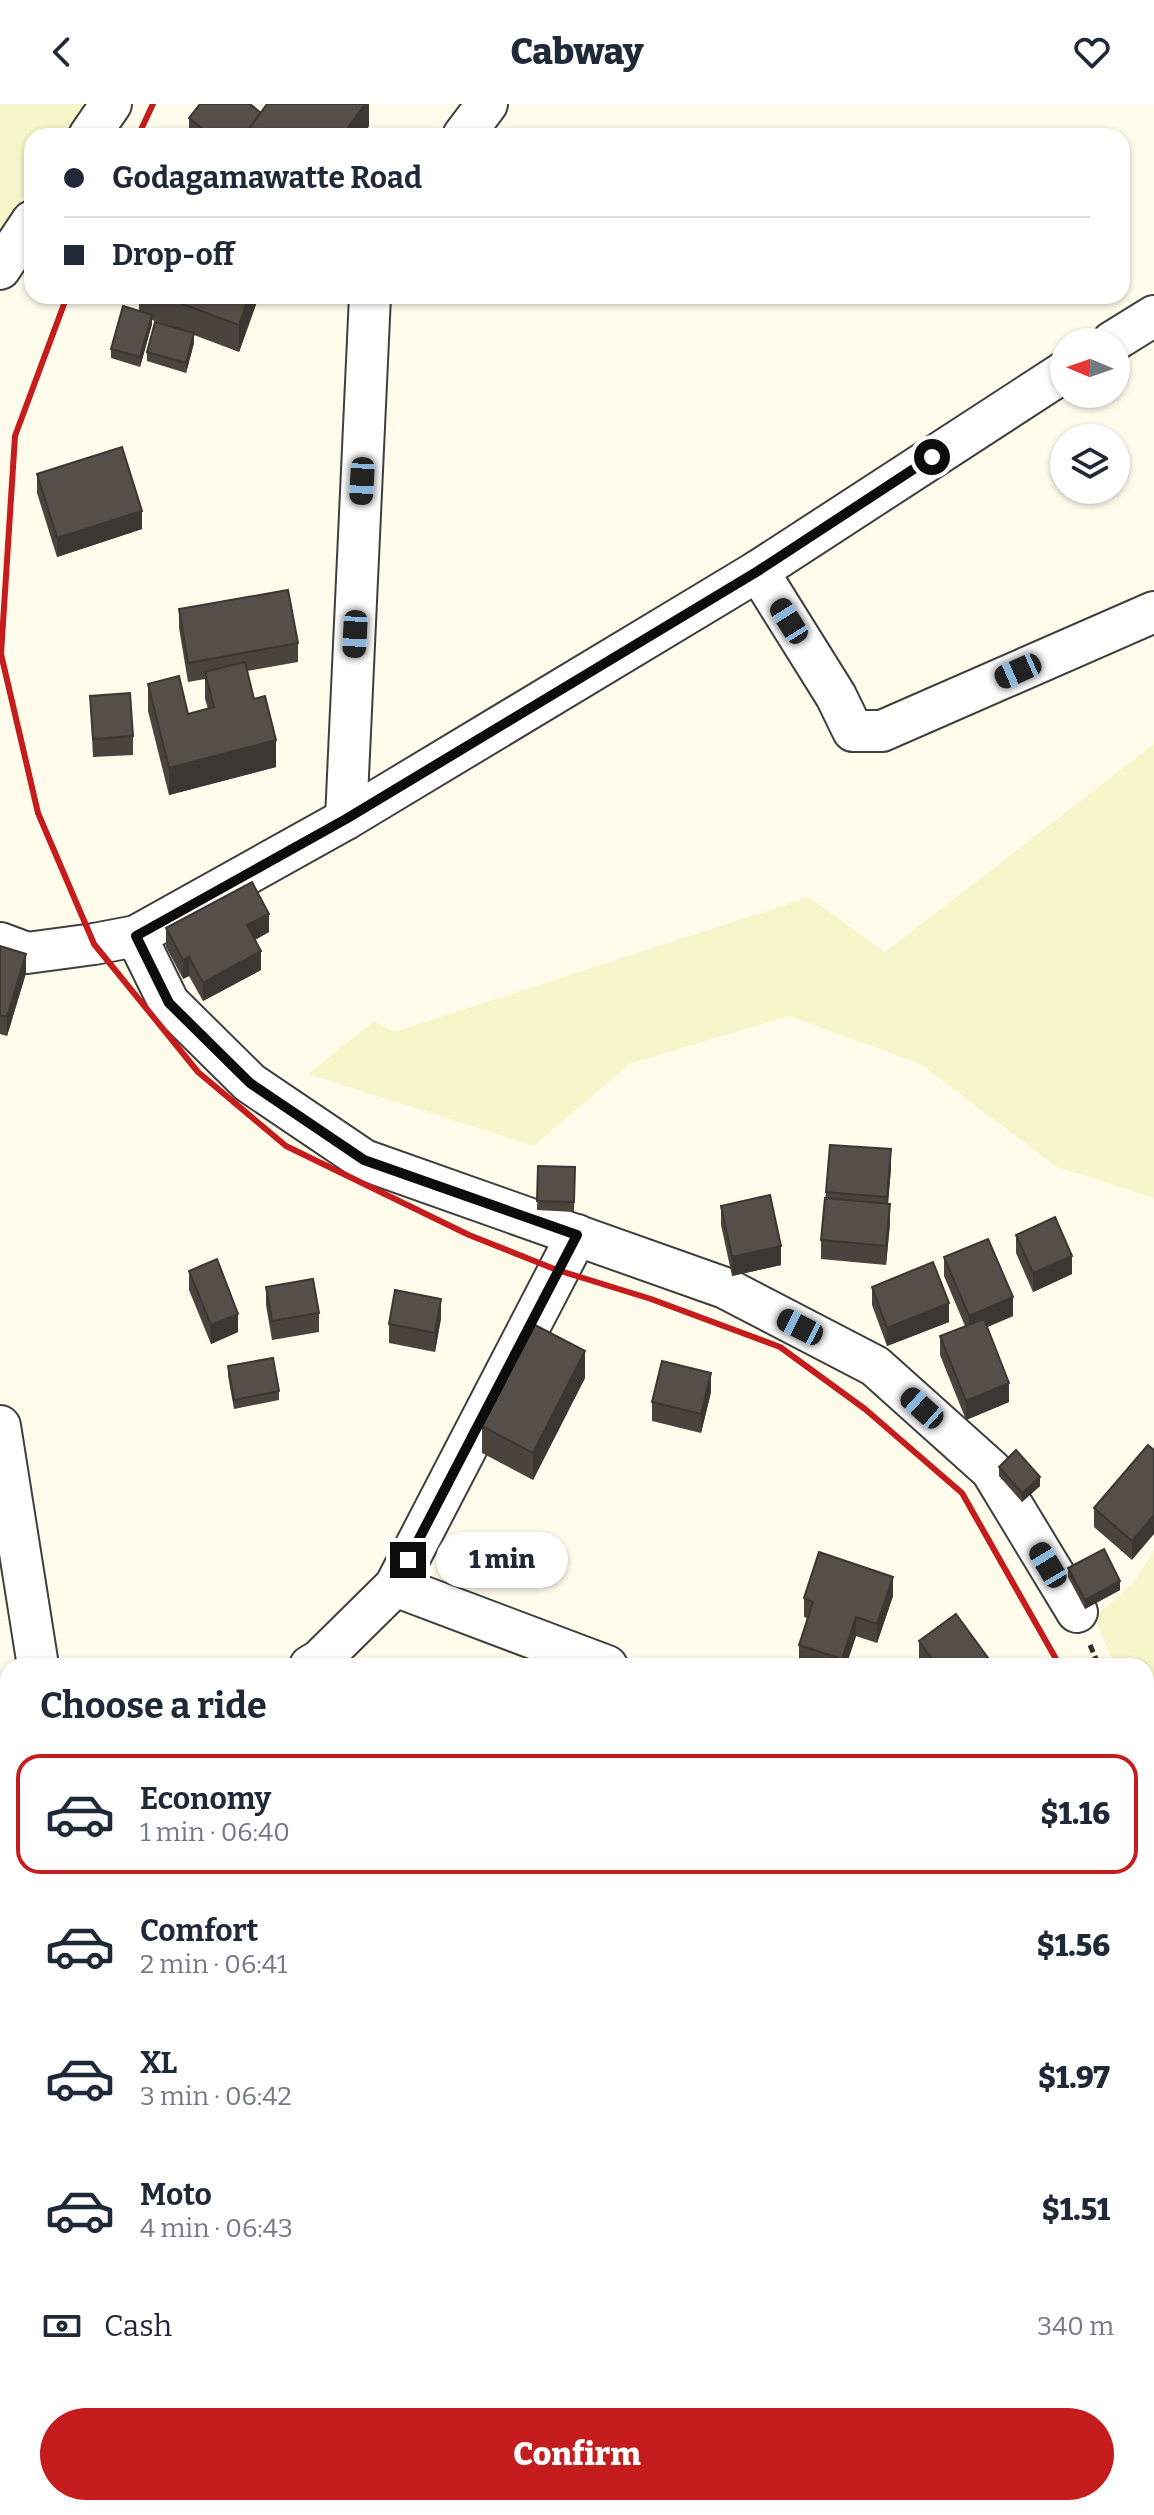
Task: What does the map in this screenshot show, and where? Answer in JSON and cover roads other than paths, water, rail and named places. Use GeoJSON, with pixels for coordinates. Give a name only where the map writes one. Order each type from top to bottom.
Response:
{"type":"FeatureCollection","features":[{"type":"Feature","properties":{"kind":"street"},"geometry":{"type":"LineString","coordinates":[[94,128],[111,104]]}},
{"type":"Feature","properties":{"kind":"street"},"geometry":{"type":"LineString","coordinates":[[469,128],[487,104]]}},
{"type":"Feature","properties":{"kind":"street"},"geometry":{"type":"LineString","coordinates":[[0,269],[24,233]]}},
{"type":"Feature","properties":{"kind":"street"},"geometry":{"type":"LineString","coordinates":[[346,819],[370,304]]}},
{"type":"Feature","properties":{"kind":"street"},"geometry":{"type":"LineString","coordinates":[[1130,331],[1154,316]]}},
{"type":"Feature","properties":{"kind":"street"},"geometry":{"type":"LineString","coordinates":[[0,943],[27,953],[136,936],[346,819],[758,571],[1050,381]]}},
{"type":"Feature","properties":{"kind":"street"},"geometry":{"type":"LineString","coordinates":[[758,571],[836,696],[853,731],[882,731],[1154,612]]}},
{"type":"Feature","properties":{"kind":"street"},"geometry":{"type":"LineString","coordinates":[[136,936],[169,1003],[250,1083],[364,1160],[725,1288],[875,1366],[991,1470],[1077,1612]]}},
{"type":"Feature","properties":{"kind":"street"},"geometry":{"type":"LineString","coordinates":[[322,1658],[395,1586],[577,1235]]}},
{"type":"Feature","properties":{"kind":"street"},"geometry":{"type":"LineString","coordinates":[[0,1426],[37,1658]]}},
{"type":"Feature","properties":{"kind":"street"},"geometry":{"type":"LineString","coordinates":[[395,1586],[586,1658]]}},
{"type":"Feature","properties":{"kind":"railway"},"geometry":{"type":"LineString","coordinates":[[142,128],[153,104]]}},
{"type":"Feature","properties":{"kind":"railway"},"geometry":{"type":"LineString","coordinates":[[64,304],[15,436],[1,654],[38,813],[94,944],[198,1072],[286,1146],[469,1235],[557,1270],[651,1299],[780,1347],[865,1409],[962,1493],[1055,1658]]}}]}
